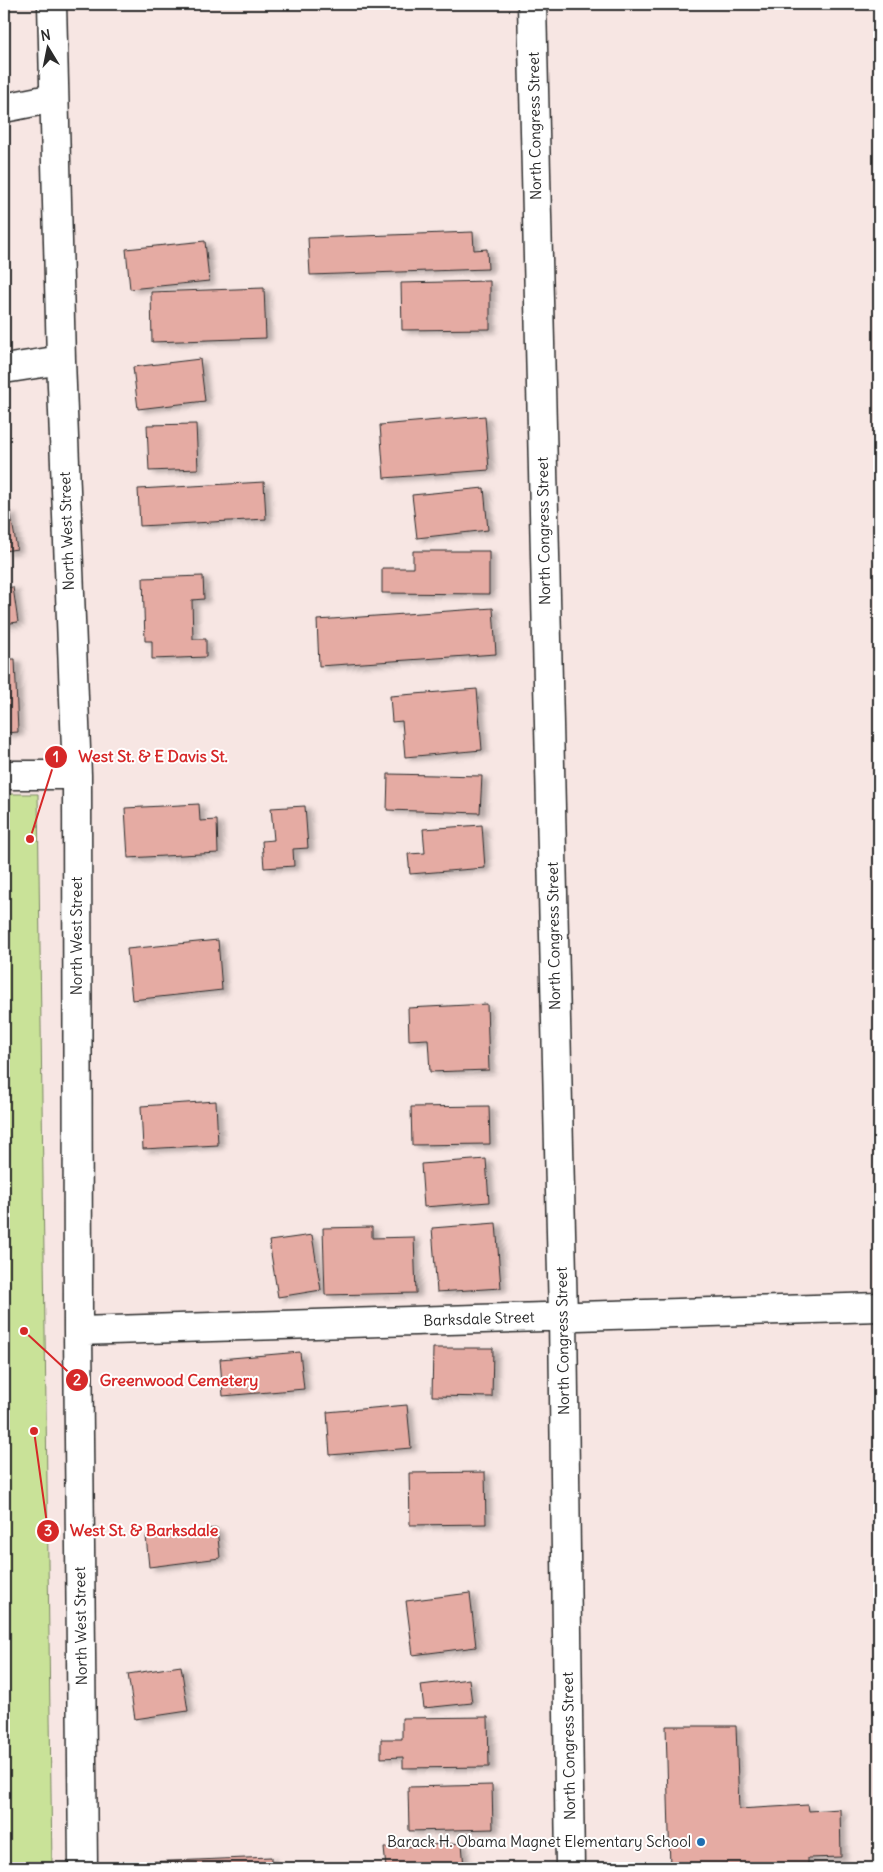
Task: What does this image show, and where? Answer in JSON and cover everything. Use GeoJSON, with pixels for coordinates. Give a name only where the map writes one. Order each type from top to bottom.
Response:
{"type":"FeatureCollection","features":[{"type":"Feature","properties":{"kind":"street","name":"North West Street"},"geometry":{"type":"LineString","coordinates":[[52,4],[61,360],[77,775],[78,1331],[83,1868]]}},
{"type":"Feature","properties":{"kind":"street","name":"North Congress Street"},"geometry":{"type":"LineString","coordinates":[[532,4],[563,1317],[570,1868]]}},
{"type":"Feature","properties":{"kind":"street"},"geometry":{"type":"LineString","coordinates":[[4,106],[54,98]]}},
{"type":"Feature","properties":{"kind":"street"},"geometry":{"type":"LineString","coordinates":[[4,369],[61,360]]}},
{"type":"Feature","properties":{"kind":"street"},"geometry":{"type":"LineString","coordinates":[[4,775],[77,775]]}},
{"type":"Feature","properties":{"kind":"street","name":"Barksdale Street"},"geometry":{"type":"LineString","coordinates":[[78,1331],[879,1306]]}},
{"type":"Feature","properties":{"kind":"green space"},"geometry":{"type":"Polygon","coordinates":[[[4,794],[38,794],[52,1868],[4,1868],[4,794]]]}},
{"type":"Feature","properties":{"kind":"building"},"geometry":{"type":"Polygon","coordinates":[[[473,232],[474,250],[487,249],[488,269],[310,275],[308,238],[473,232]]]}},
{"type":"Feature","properties":{"kind":"building"},"geometry":{"type":"Polygon","coordinates":[[[205,241],[209,281],[130,289],[126,249],[205,241]]]}},
{"type":"Feature","properties":{"kind":"building"},"geometry":{"type":"Polygon","coordinates":[[[490,281],[490,329],[402,330],[401,283],[490,281]]]}},
{"type":"Feature","properties":{"kind":"building"},"geometry":{"type":"Polygon","coordinates":[[[264,288],[266,338],[152,342],[151,292],[264,288]]]}},
{"type":"Feature","properties":{"kind":"building"},"geometry":{"type":"Polygon","coordinates":[[[200,359],[205,401],[138,409],[133,367],[200,359]]]}},
{"type":"Feature","properties":{"kind":"building"},"geometry":{"type":"Polygon","coordinates":[[[485,416],[489,470],[384,478],[380,425],[485,416]]]}},
{"type":"Feature","properties":{"kind":"building"},"geometry":{"type":"Polygon","coordinates":[[[196,424],[198,469],[149,471],[147,425],[196,424]]]}},
{"type":"Feature","properties":{"kind":"building"},"geometry":{"type":"Polygon","coordinates":[[[264,482],[266,519],[140,526],[138,489],[264,482]]]}},
{"type":"Feature","properties":{"kind":"building"},"geometry":{"type":"Polygon","coordinates":[[[484,488],[488,530],[417,538],[412,495],[484,488]]]}},
{"type":"Feature","properties":{"kind":"building"},"geometry":{"type":"Polygon","coordinates":[[[10,511],[17,549],[4,551],[4,512],[10,511]]]}},
{"type":"Feature","properties":{"kind":"building"},"geometry":{"type":"Polygon","coordinates":[[[413,551],[489,551],[489,594],[382,593],[382,568],[413,568],[413,551]]]}},
{"type":"Feature","properties":{"kind":"building"},"geometry":{"type":"Polygon","coordinates":[[[203,576],[204,599],[192,600],[193,639],[206,639],[206,657],[152,659],[152,641],[145,641],[143,578],[203,576]]]}},
{"type":"Feature","properties":{"kind":"building"},"geometry":{"type":"Polygon","coordinates":[[[13,587],[18,622],[4,624],[4,588],[13,587]]]}},
{"type":"Feature","properties":{"kind":"building"},"geometry":{"type":"Polygon","coordinates":[[[493,608],[496,654],[319,666],[317,620],[493,608]]]}},
{"type":"Feature","properties":{"kind":"building"},"geometry":{"type":"Polygon","coordinates":[[[4,659],[15,659],[18,732],[4,733],[4,659]]]}},
{"type":"Feature","properties":{"kind":"building"},"geometry":{"type":"Polygon","coordinates":[[[477,689],[482,750],[405,757],[402,721],[392,722],[390,696],[477,689]]]}},
{"type":"Feature","properties":{"kind":"building"},"geometry":{"type":"Polygon","coordinates":[[[388,774],[482,776],[480,813],[387,810],[388,774]]]}},
{"type":"Feature","properties":{"kind":"building"},"geometry":{"type":"Polygon","coordinates":[[[199,804],[200,821],[217,820],[218,853],[128,858],[125,808],[199,804]]]}},
{"type":"Feature","properties":{"kind":"building"},"geometry":{"type":"Polygon","coordinates":[[[305,806],[308,848],[293,849],[294,866],[264,868],[262,841],[274,840],[271,808],[305,806]]]}},
{"type":"Feature","properties":{"kind":"building"},"geometry":{"type":"Polygon","coordinates":[[[482,825],[485,868],[410,874],[408,854],[425,853],[423,829],[482,825]]]}},
{"type":"Feature","properties":{"kind":"building"},"geometry":{"type":"Polygon","coordinates":[[[218,940],[222,990],[132,1000],[127,949],[218,940]]]}},
{"type":"Feature","properties":{"kind":"building"},"geometry":{"type":"Polygon","coordinates":[[[487,1004],[489,1070],[430,1072],[428,1039],[409,1040],[408,1008],[487,1004]]]}},
{"type":"Feature","properties":{"kind":"building"},"geometry":{"type":"Polygon","coordinates":[[[216,1101],[218,1145],[143,1149],[141,1106],[216,1101]]]}},
{"type":"Feature","properties":{"kind":"building"},"geometry":{"type":"Polygon","coordinates":[[[489,1106],[490,1144],[412,1145],[411,1107],[489,1106]]]}},
{"type":"Feature","properties":{"kind":"building"},"geometry":{"type":"Polygon","coordinates":[[[486,1159],[489,1202],[424,1207],[421,1164],[486,1159]]]}},
{"type":"Feature","properties":{"kind":"building"},"geometry":{"type":"Polygon","coordinates":[[[496,1223],[501,1288],[437,1292],[432,1228],[496,1223]]]}},
{"type":"Feature","properties":{"kind":"building"},"geometry":{"type":"Polygon","coordinates":[[[372,1227],[372,1238],[414,1237],[416,1293],[325,1295],[323,1228],[372,1227]]]}},
{"type":"Feature","properties":{"kind":"building"},"geometry":{"type":"Polygon","coordinates":[[[312,1235],[321,1290],[278,1297],[269,1241],[312,1235]]]}},
{"type":"Feature","properties":{"kind":"building"},"geometry":{"type":"Polygon","coordinates":[[[433,1348],[493,1348],[492,1397],[432,1396],[433,1348]]]}},
{"type":"Feature","properties":{"kind":"building"},"geometry":{"type":"Polygon","coordinates":[[[300,1352],[304,1389],[223,1396],[220,1359],[300,1352]]]}},
{"type":"Feature","properties":{"kind":"building"},"geometry":{"type":"Polygon","coordinates":[[[407,1405],[411,1448],[330,1455],[327,1412],[407,1405]]]}},
{"type":"Feature","properties":{"kind":"building"},"geometry":{"type":"Polygon","coordinates":[[[485,1472],[486,1524],[410,1525],[409,1473],[485,1472]]]}},
{"type":"Feature","properties":{"kind":"building"},"geometry":{"type":"Polygon","coordinates":[[[217,1528],[220,1558],[149,1567],[146,1536],[217,1528]]]}},
{"type":"Feature","properties":{"kind":"building"},"geometry":{"type":"Polygon","coordinates":[[[470,1593],[476,1647],[413,1655],[406,1601],[470,1593]]]}},
{"type":"Feature","properties":{"kind":"building"},"geometry":{"type":"Polygon","coordinates":[[[181,1666],[188,1711],[135,1719],[128,1674],[181,1666]]]}},
{"type":"Feature","properties":{"kind":"building"},"geometry":{"type":"Polygon","coordinates":[[[469,1679],[472,1703],[424,1708],[421,1685],[469,1679]]]}},
{"type":"Feature","properties":{"kind":"building"},"geometry":{"type":"Polygon","coordinates":[[[488,1717],[489,1767],[403,1768],[403,1757],[381,1758],[381,1739],[402,1739],[402,1718],[488,1717]]]}},
{"type":"Feature","properties":{"kind":"building"},"geometry":{"type":"Polygon","coordinates":[[[666,1726],[736,1726],[739,1809],[808,1805],[809,1811],[840,1809],[841,1857],[808,1858],[808,1865],[741,1865],[741,1868],[670,1868],[666,1726]]]}},
{"type":"Feature","properties":{"kind":"building"},"geometry":{"type":"Polygon","coordinates":[[[492,1785],[493,1829],[409,1831],[408,1787],[492,1785]]]}},
{"type":"Feature","properties":{"kind":"building"},"geometry":{"type":"Polygon","coordinates":[[[462,1843],[464,1868],[386,1868],[384,1848],[462,1843]]]}},
{"type":"Feature","properties":{"kind":"building"},"geometry":{"type":"Polygon","coordinates":[[[271,1857],[271,1868],[123,1868],[123,1863],[271,1857]]]}},
{"type":"Feature","properties":{"kind":"place","name":"West St. & E Davis St."},"geometry":{"type":"Point","coordinates":[30,839]}},
{"type":"Feature","properties":{"kind":"place","name":"Greenwood Cemetery"},"geometry":{"type":"Point","coordinates":[24,1331]}},
{"type":"Feature","properties":{"kind":"place","name":"West St. & Barksdale"},"geometry":{"type":"Point","coordinates":[34,1431]}},
{"type":"Feature","properties":{"kind":"place","name":"Barack H. Obama Magnet Elementary School"},"geometry":{"type":"Point","coordinates":[701,1842]}}]}
